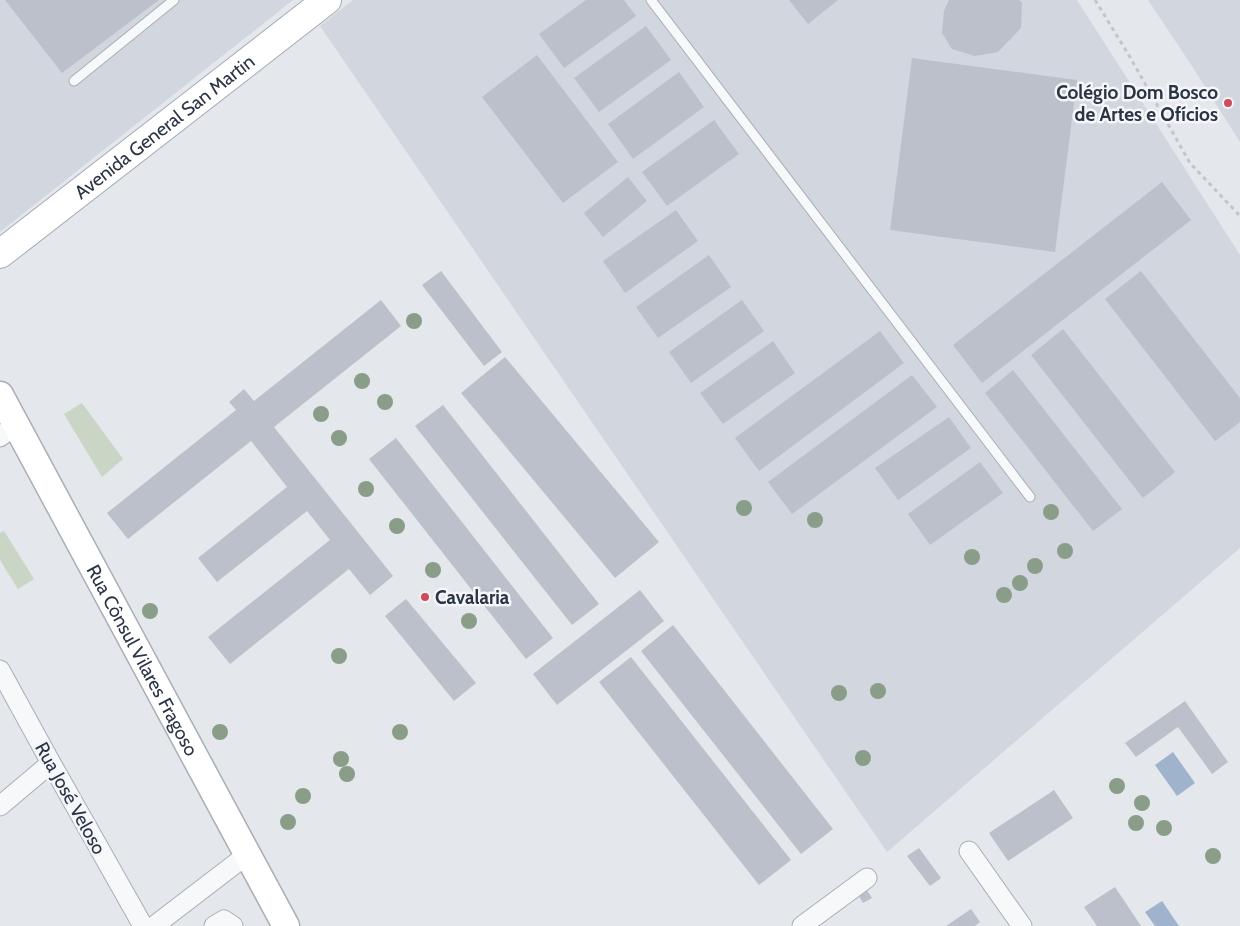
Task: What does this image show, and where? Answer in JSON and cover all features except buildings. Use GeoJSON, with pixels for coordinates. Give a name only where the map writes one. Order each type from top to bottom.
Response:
{"type":"FeatureCollection","features":[{"type":"Feature","properties":{"kind":"main road","name":"Avenida General San Martin"},"geometry":{"type":"LineString","coordinates":[[0,254],[327,0]]}},
{"type":"Feature","properties":{"kind":"street","name":"Rua Cônsul Vilares Fragoso"},"geometry":{"type":"LineString","coordinates":[[0,395],[8,431],[248,854],[286,926]]}},
{"type":"Feature","properties":{"kind":"street","name":"Rua José Veloso"},"geometry":{"type":"LineString","coordinates":[[0,670],[143,926]]}},
{"type":"Feature","properties":{"kind":"street"},"geometry":{"type":"LineString","coordinates":[[0,806],[51,763]]}},
{"type":"Feature","properties":{"kind":"street"},"geometry":{"type":"LineString","coordinates":[[969,851],[1022,926]]}},
{"type":"Feature","properties":{"kind":"street"},"geometry":{"type":"LineString","coordinates":[[154,926],[248,854]]}},
{"type":"Feature","properties":{"kind":"street"},"geometry":{"type":"LineString","coordinates":[[802,926],[867,878]]}},
{"type":"Feature","properties":{"kind":"street"},"geometry":{"type":"LineString","coordinates":[[214,926],[224,920],[233,926]]}},
{"type":"Feature","properties":{"kind":"lane"},"geometry":{"type":"LineString","coordinates":[[74,81],[174,0]]}},
{"type":"Feature","properties":{"kind":"lane"},"geometry":{"type":"LineString","coordinates":[[651,0],[1030,497]]}},
{"type":"Feature","properties":{"kind":"path"},"geometry":{"type":"LineString","coordinates":[[1094,0],[1130,57],[1190,164],[1240,216]]}},
{"type":"Feature","properties":{"kind":"shaded area"},"geometry":{"type":"Polygon","coordinates":[[[0,0],[293,0],[0,232],[0,0]]]}},
{"type":"Feature","properties":{"kind":"shaded area"},"geometry":{"type":"Polygon","coordinates":[[[353,0],[1077,0],[1240,255],[1240,548],[887,852],[320,26],[353,0]]]}},
{"type":"Feature","properties":{"kind":"shaded area"},"geometry":{"type":"Polygon","coordinates":[[[1148,0],[1240,0],[1240,142],[1190,63],[1148,0]]]}},
{"type":"Feature","properties":{"kind":"green space"},"geometry":{"type":"Polygon","coordinates":[[[82,403],[123,459],[102,477],[64,414],[82,403]]]}},
{"type":"Feature","properties":{"kind":"green space"},"geometry":{"type":"Polygon","coordinates":[[[4,531],[34,579],[18,589],[0,560],[0,533],[4,531]]]}},
{"type":"Feature","properties":{"kind":"water"},"geometry":{"type":"Polygon","coordinates":[[[1173,752],[1195,783],[1177,796],[1155,765],[1173,752]]]}},
{"type":"Feature","properties":{"kind":"water"},"geometry":{"type":"Polygon","coordinates":[[[1162,901],[1179,926],[1155,926],[1145,912],[1162,901]]]}},
{"type":"Feature","properties":{"kind":"place","name":"Colégio Dom Bosco de Artes e Ofícios"},"geometry":{"type":"Point","coordinates":[1228,103]}},
{"type":"Feature","properties":{"kind":"place","name":"Cavalaria"},"geometry":{"type":"Point","coordinates":[425,597]}}]}
